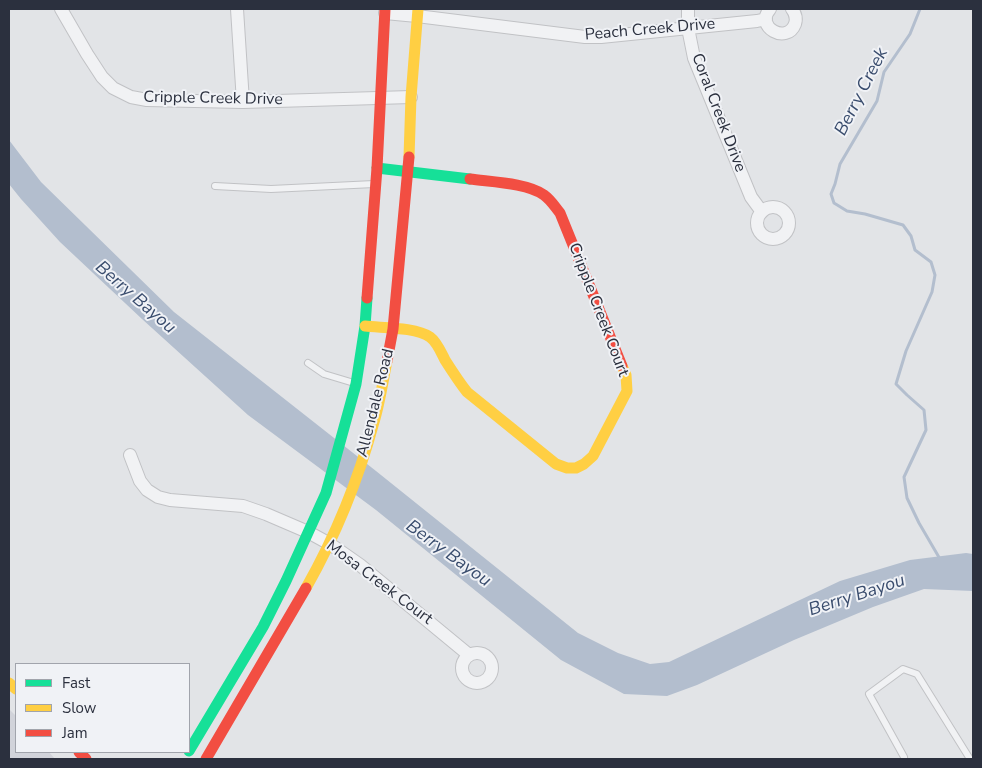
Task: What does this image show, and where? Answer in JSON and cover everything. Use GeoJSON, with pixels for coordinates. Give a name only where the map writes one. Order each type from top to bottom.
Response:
{"type":"FeatureCollection","features":[{"type":"Feature","properties":{"kind":"main road","name":"Allendale Road"},"geometry":{"type":"LineString","coordinates":[[190,749],[263,627],[308,532],[326,492],[348,415],[356,384],[365,326],[376,184],[385,11]]}},
{"type":"Feature","properties":{"kind":"main road","name":"Allendale Road"},"geometry":{"type":"LineString","coordinates":[[206,759],[278,638],[330,544],[360,469],[375,420],[393,329],[408,171],[417,12]]}},
{"type":"Feature","properties":{"kind":"main road","name":"Cripple Creek Court"},"geometry":{"type":"LineString","coordinates":[[365,326],[410,330],[430,337],[467,392],[556,464],[566,468],[578,467],[587,463],[594,456],[627,391],[626,376],[620,360],[560,213],[550,199],[539,191],[527,187],[377,168]]}},
{"type":"Feature","properties":{"kind":"main road"},"geometry":{"type":"LineString","coordinates":[[263,627],[278,638]]}},
{"type":"Feature","properties":{"kind":"street","name":"Cripple Creek Drive"},"geometry":{"type":"LineString","coordinates":[[61,9],[102,77],[113,88],[131,97],[147,100],[243,102],[411,97]]}},
{"type":"Feature","properties":{"kind":"street"},"geometry":{"type":"LineString","coordinates":[[237,9],[243,102]]}},
{"type":"Feature","properties":{"kind":"street","name":"Coral Creek Drive"},"geometry":{"type":"LineString","coordinates":[[688,9],[688,28],[694,58],[751,197],[762,212]]}},
{"type":"Feature","properties":{"kind":"street"},"geometry":{"type":"LineString","coordinates":[[768,14],[768,26],[773,32],[780,34],[788,32],[794,27],[796,19],[792,9]]}},
{"type":"Feature","properties":{"kind":"street","name":"Peach Creek Drive"},"geometry":{"type":"LineString","coordinates":[[385,11],[417,12],[584,37],[602,37],[757,21],[768,14]]}},
{"type":"Feature","properties":{"kind":"street","name":"Mosa Creek Court"},"geometry":{"type":"LineString","coordinates":[[130,455],[140,481],[147,490],[158,496],[170,500],[243,506],[308,532],[330,544],[360,565],[469,655]]}},
{"type":"Feature","properties":{"kind":"lane"},"geometry":{"type":"LineString","coordinates":[[215,186],[271,189],[376,184]]}},
{"type":"Feature","properties":{"kind":"lane"},"geometry":{"type":"LineString","coordinates":[[308,363],[324,374],[356,384]]}},
{"type":"Feature","properties":{"kind":"lane"},"geometry":{"type":"LineString","coordinates":[[904,757],[868,694],[902,669],[917,674],[970,759]]}},
{"type":"Feature","properties":{"kind":"shaded area"},"geometry":{"type":"Polygon","coordinates":[[[9,709],[15,715],[15,753],[50,753],[55,759],[9,759],[9,709]]]}},
{"type":"Feature","properties":{"kind":"water","name":"Berry Bayou"},"geometry":{"type":"Polygon","coordinates":[[[9,140],[41,182],[174,312],[578,633],[618,653],[650,664],[669,662],[840,581],[910,560],[966,553],[973,554],[973,591],[924,589],[873,607],[794,640],[697,685],[667,696],[624,694],[561,660],[376,510],[248,415],[60,242],[21,199],[9,184],[9,140]]]}},
{"type":"Feature","properties":{"kind":"waterway","name":"Berry Creek"},"geometry":{"type":"LineString","coordinates":[[920,9],[910,34],[884,72],[877,101],[840,164],[831,194],[834,203],[847,211],[903,225],[911,236],[915,250],[931,262],[935,275],[932,292],[906,351],[896,384],[924,410],[926,430],[904,477],[907,498],[940,559]]}},
{"type":"Feature","properties":{"kind":"traffic: fast"},"geometry":{"type":"LineString","coordinates":[[377,168],[470,179]]}},
{"type":"Feature","properties":{"kind":"traffic: fast"},"geometry":{"type":"LineString","coordinates":[[190,749],[263,627],[326,493],[356,384],[365,326],[367,298]]}},
{"type":"Feature","properties":{"kind":"traffic: slow"},"geometry":{"type":"LineString","coordinates":[[409,157],[411,97],[418,9]]}},
{"type":"Feature","properties":{"kind":"traffic: slow"},"geometry":{"type":"LineString","coordinates":[[365,326],[416,331],[430,337],[437,344],[445,360],[467,392],[556,464],[567,468],[576,468],[593,456],[627,391],[626,375],[622,366]]}},
{"type":"Feature","properties":{"kind":"traffic: slow"},"geometry":{"type":"LineString","coordinates":[[306,588],[336,528],[368,444],[380,399],[387,361]]}},
{"type":"Feature","properties":{"kind":"traffic: slow"},"geometry":{"type":"LineString","coordinates":[[9,683],[15,688]]}},
{"type":"Feature","properties":{"kind":"traffic: jam"},"geometry":{"type":"LineString","coordinates":[[367,298],[377,168],[385,9]]}},
{"type":"Feature","properties":{"kind":"traffic: jam"},"geometry":{"type":"LineString","coordinates":[[387,361],[393,329],[409,157]]}},
{"type":"Feature","properties":{"kind":"traffic: jam"},"geometry":{"type":"LineString","coordinates":[[470,179],[528,188],[537,191],[549,199],[560,213],[622,366]]}},
{"type":"Feature","properties":{"kind":"traffic: jam"},"geometry":{"type":"LineString","coordinates":[[206,759],[306,588]]}},
{"type":"Feature","properties":{"kind":"traffic: jam"},"geometry":{"type":"LineString","coordinates":[[80,753],[86,759]]}}]}
